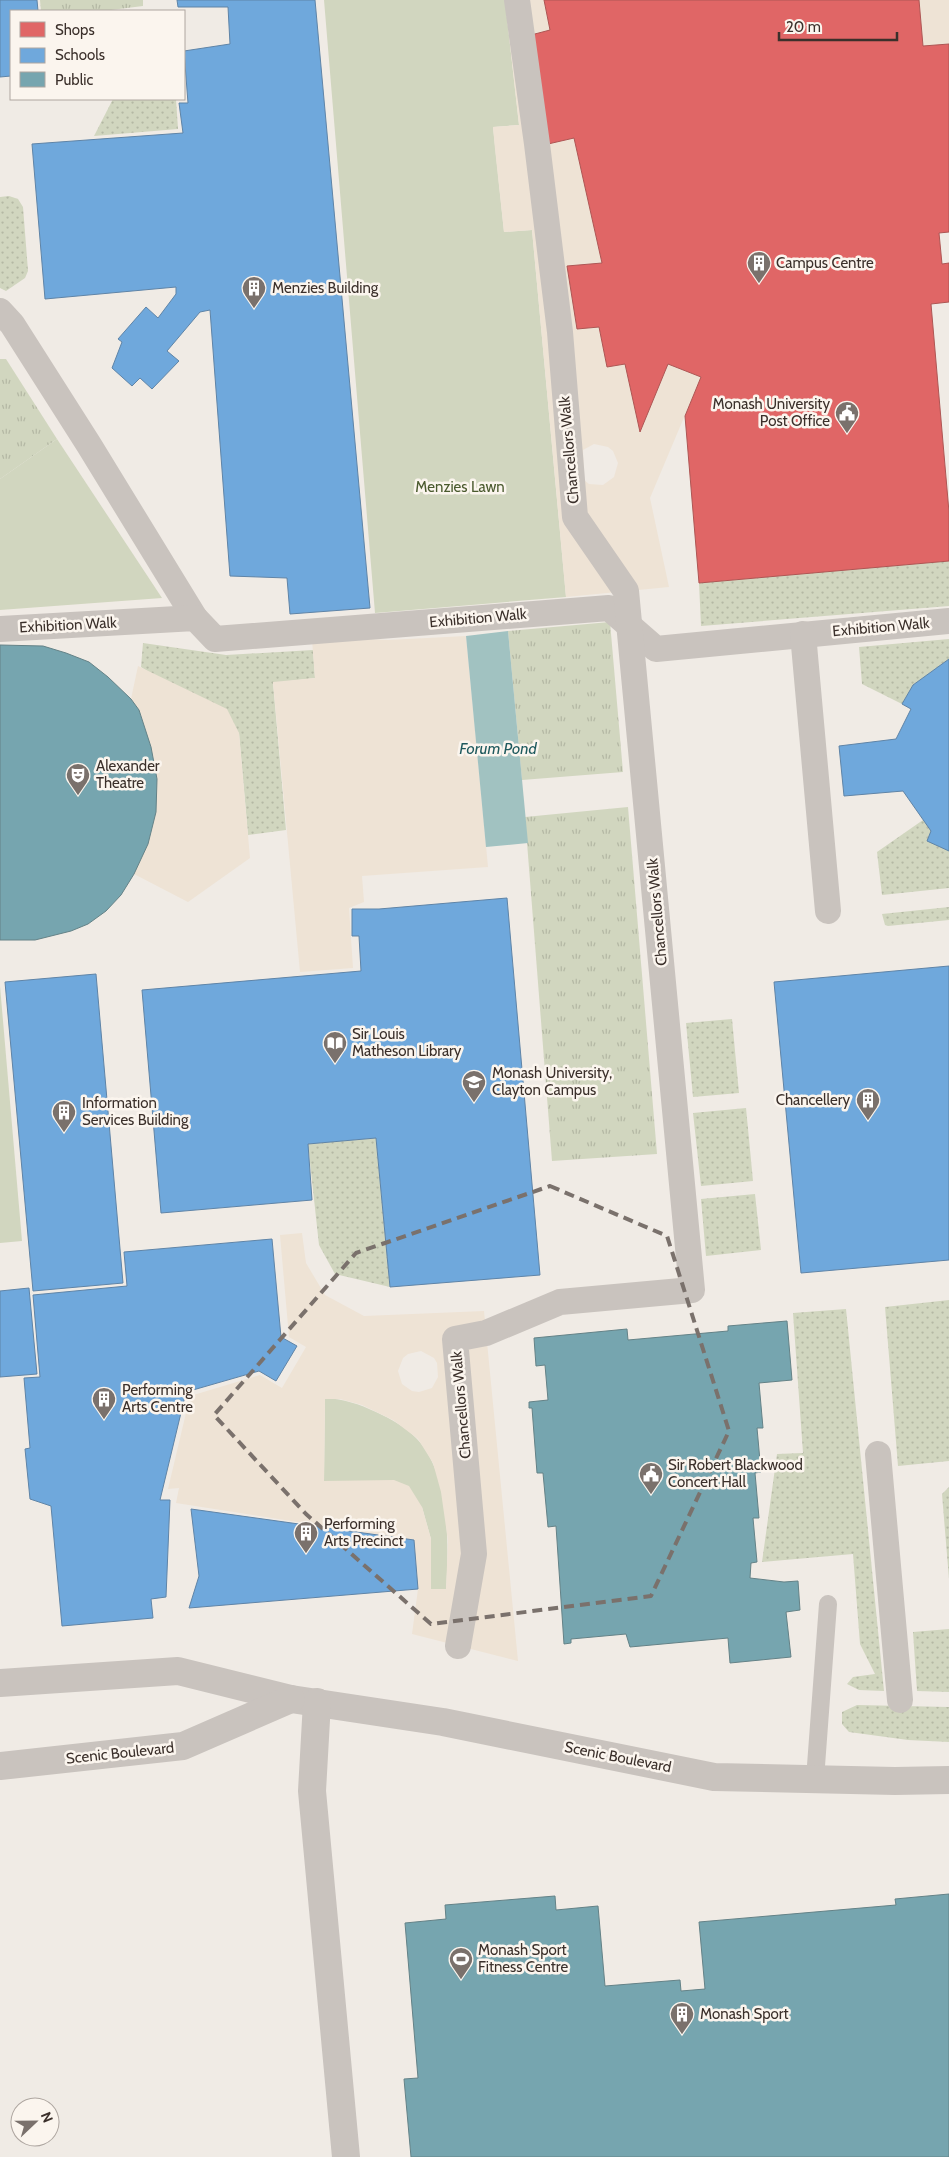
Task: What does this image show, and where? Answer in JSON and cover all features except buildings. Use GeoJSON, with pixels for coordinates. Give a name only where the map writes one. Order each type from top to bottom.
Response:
{"type":"FeatureCollection","features":[{"type":"Feature","properties":{"kind":"street","name":"Chancellors Walk"},"geometry":{"type":"LineString","coordinates":[[458,1646],[474,1554],[455,1339],[486,1334],[560,1302],[692,1290],[631,625],[626,591],[575,517],[560,332],[517,0]]}},
{"type":"Feature","properties":{"kind":"street"},"geometry":{"type":"LineString","coordinates":[[0,311],[12,324],[89,445],[195,618]]}},
{"type":"Feature","properties":{"kind":"street","name":"Exhibition Walk"},"geometry":{"type":"LineString","coordinates":[[0,629],[195,618],[215,639],[609,608],[631,625],[656,649],[949,621]]}},
{"type":"Feature","properties":{"kind":"street"},"geometry":{"type":"LineString","coordinates":[[803,634],[828,911]]}},
{"type":"Feature","properties":{"kind":"street"},"geometry":{"type":"LineString","coordinates":[[878,1454],[900,1700]]}},
{"type":"Feature","properties":{"kind":"street","name":"Scenic Boulevard"},"geometry":{"type":"LineString","coordinates":[[0,1683],[178,1671],[304,1700],[443,1722],[714,1777],[949,1780]]}},
{"type":"Feature","properties":{"kind":"street"},"geometry":{"type":"LineString","coordinates":[[304,1700],[346,2157]]}},
{"type":"Feature","properties":{"kind":"street","name":"Scenic Boulevard"},"geometry":{"type":"LineString","coordinates":[[0,1766],[183,1746],[304,1700]]}},
{"type":"Feature","properties":{"kind":"lane"},"geometry":{"type":"LineString","coordinates":[[815,1779],[828,1604]]}},
{"type":"Feature","properties":{"kind":"highlighted area"},"geometry":{"type":"Polygon","coordinates":[[[550,1186],[667,1236],[729,1431],[651,1596],[431,1624],[306,1514],[214,1415],[356,1253],[550,1186]]]}},
{"type":"Feature","properties":{"kind":"green space"},"geometry":{"type":"Polygon","coordinates":[[[40,0],[143,0],[143,6],[111,10],[41,10],[40,0]]]}},
{"type":"Feature","properties":{"kind":"green space","name":"Menzies Lawn"},"geometry":{"type":"Polygon","coordinates":[[[324,0],[505,0],[519,125],[493,127],[504,232],[532,230],[566,597],[375,613],[324,0]]]}},
{"type":"Feature","properties":{"kind":"green space"},"geometry":{"type":"Polygon","coordinates":[[[112,100],[176,100],[178,129],[94,136],[112,100]]]}},
{"type":"Feature","properties":{"kind":"green space"},"geometry":{"type":"Polygon","coordinates":[[[9,196],[18,199],[23,207],[28,271],[25,278],[6,291],[0,288],[0,197],[9,196]]]}},
{"type":"Feature","properties":{"kind":"green space"},"geometry":{"type":"Polygon","coordinates":[[[0,359],[6,359],[57,439],[0,479],[0,359]]]}},
{"type":"Feature","properties":{"kind":"green space"},"geometry":{"type":"Polygon","coordinates":[[[57,439],[162,598],[0,610],[0,479],[57,439]]]}},
{"type":"Feature","properties":{"kind":"green space"},"geometry":{"type":"Polygon","coordinates":[[[949,561],[949,606],[701,626],[699,583],[949,561]]]}},
{"type":"Feature","properties":{"kind":"green space"},"geometry":{"type":"Polygon","coordinates":[[[610,622],[623,772],[522,780],[508,631],[610,622]]]}},
{"type":"Feature","properties":{"kind":"green space"},"geometry":{"type":"Polygon","coordinates":[[[949,639],[949,659],[913,685],[902,704],[862,684],[859,647],[949,639]]]}},
{"type":"Feature","properties":{"kind":"green space"},"geometry":{"type":"Polygon","coordinates":[[[143,643],[226,655],[313,650],[315,678],[273,683],[286,830],[248,835],[239,733],[141,667],[143,643]]]}},
{"type":"Feature","properties":{"kind":"green space"},"geometry":{"type":"Polygon","coordinates":[[[628,807],[657,1154],[552,1161],[525,817],[628,807]]]}},
{"type":"Feature","properties":{"kind":"green space"},"geometry":{"type":"Polygon","coordinates":[[[923,820],[949,851],[949,888],[882,895],[877,852],[923,820]]]}},
{"type":"Feature","properties":{"kind":"green space"},"geometry":{"type":"Polygon","coordinates":[[[949,907],[949,920],[888,926],[885,925],[882,914],[949,907]]]}},
{"type":"Feature","properties":{"kind":"green space"},"geometry":{"type":"Polygon","coordinates":[[[0,986],[22,1241],[0,1243],[0,986]]]}},
{"type":"Feature","properties":{"kind":"green space"},"geometry":{"type":"Polygon","coordinates":[[[732,1019],[739,1093],[693,1097],[686,1023],[732,1019]]]}},
{"type":"Feature","properties":{"kind":"green space"},"geometry":{"type":"Polygon","coordinates":[[[746,1108],[753,1181],[701,1186],[693,1113],[746,1108]]]}},
{"type":"Feature","properties":{"kind":"green space"},"geometry":{"type":"Polygon","coordinates":[[[376,1138],[390,1287],[335,1274],[319,1245],[308,1144],[376,1138]]]}},
{"type":"Feature","properties":{"kind":"green space"},"geometry":{"type":"Polygon","coordinates":[[[755,1194],[761,1250],[706,1256],[701,1199],[755,1194]]]}},
{"type":"Feature","properties":{"kind":"green space"},"geometry":{"type":"Polygon","coordinates":[[[949,1300],[949,1461],[898,1466],[885,1307],[949,1300]]]}},
{"type":"Feature","properties":{"kind":"green space"},"geometry":{"type":"Polygon","coordinates":[[[846,1309],[884,1691],[859,1690],[847,1684],[853,1677],[875,1674],[860,1644],[853,1554],[762,1562],[777,1454],[803,1453],[793,1313],[846,1309]]]}},
{"type":"Feature","properties":{"kind":"green space"},"geometry":{"type":"Polygon","coordinates":[[[325,1398],[351,1402],[387,1417],[413,1435],[428,1454],[436,1471],[445,1511],[447,1532],[446,1590],[431,1589],[431,1539],[422,1507],[324,1481],[325,1398]]]}},
{"type":"Feature","properties":{"kind":"green space"},"geometry":{"type":"Polygon","coordinates":[[[949,1487],[949,1579],[942,1494],[949,1487]]]}},
{"type":"Feature","properties":{"kind":"green space"},"geometry":{"type":"Polygon","coordinates":[[[949,1629],[949,1692],[917,1691],[913,1632],[949,1629]]]}},
{"type":"Feature","properties":{"kind":"green space"},"geometry":{"type":"Polygon","coordinates":[[[857,1705],[949,1707],[949,1742],[908,1740],[849,1732],[842,1724],[842,1712],[857,1705]]]}},
{"type":"Feature","properties":{"kind":"shaded area"},"geometry":{"type":"Polygon","coordinates":[[[505,0],[544,0],[550,30],[531,34],[548,144],[574,138],[602,263],[567,266],[577,329],[599,327],[607,367],[625,364],[640,432],[668,364],[701,377],[650,498],[669,587],[566,597],[532,230],[504,232],[495,149],[493,127],[519,125],[505,0]],[[594,444],[583,450],[584,480],[589,484],[603,485],[614,477],[618,463],[613,451],[608,447],[594,444]]]}},
{"type":"Feature","properties":{"kind":"shaded area"},"geometry":{"type":"Polygon","coordinates":[[[919,0],[949,0],[949,44],[923,46],[919,0]]]}},
{"type":"Feature","properties":{"kind":"shaded area"},"geometry":{"type":"Polygon","coordinates":[[[466,636],[488,867],[362,876],[364,902],[349,908],[353,968],[300,972],[273,682],[315,678],[312,640],[345,638],[388,640],[466,636]]]}},
{"type":"Feature","properties":{"kind":"shaded area"},"geometry":{"type":"Polygon","coordinates":[[[138,666],[227,709],[239,733],[250,858],[188,902],[134,874],[148,844],[156,812],[157,779],[151,747],[139,710],[131,699],[138,666]]]}},
{"type":"Feature","properties":{"kind":"shaded area"},"geometry":{"type":"Polygon","coordinates":[[[302,1233],[306,1263],[325,1295],[364,1316],[484,1311],[518,1661],[412,1634],[418,1589],[413,1540],[176,1503],[179,1488],[168,1489],[190,1396],[260,1375],[282,1388],[306,1347],[289,1337],[280,1235],[302,1233]],[[421,1351],[408,1354],[403,1358],[398,1371],[402,1384],[412,1391],[419,1392],[432,1388],[438,1377],[437,1363],[434,1358],[421,1351]],[[325,1399],[324,1481],[394,1480],[409,1486],[422,1507],[431,1539],[431,1589],[446,1589],[448,1541],[441,1492],[433,1463],[418,1439],[393,1420],[362,1405],[340,1399],[325,1399]]]}},
{"type":"Feature","properties":{"kind":"water","name":"Forum Pond"},"geometry":{"type":"Polygon","coordinates":[[[508,631],[528,843],[486,847],[466,636],[508,631]]]}},
{"type":"Feature","properties":{"kind":"place","name":"Campus Centre"},"geometry":{"type":"Point","coordinates":[759,284]}},
{"type":"Feature","properties":{"kind":"place","name":"Menzies Building"},"geometry":{"type":"Point","coordinates":[254,309]}},
{"type":"Feature","properties":{"kind":"place","name":"Monash University Post Office"},"geometry":{"type":"Point","coordinates":[847,434]}},
{"type":"Feature","properties":{"kind":"place","name":"Alexander Theatre"},"geometry":{"type":"Point","coordinates":[78,796]}},
{"type":"Feature","properties":{"kind":"place","name":"Sir Louis Matheson Library"},"geometry":{"type":"Point","coordinates":[335,1064]}},
{"type":"Feature","properties":{"kind":"place","name":"Monash University, Clayton Campus"},"geometry":{"type":"Point","coordinates":[474,1103]}},
{"type":"Feature","properties":{"kind":"place","name":"Chancellery"},"geometry":{"type":"Point","coordinates":[868,1121]}},
{"type":"Feature","properties":{"kind":"place","name":"Information Services Building"},"geometry":{"type":"Point","coordinates":[64,1133]}},
{"type":"Feature","properties":{"kind":"place","name":"Performing Arts Centre"},"geometry":{"type":"Point","coordinates":[104,1420]}},
{"type":"Feature","properties":{"kind":"place","name":"Sir Robert Blackwood Concert Hall"},"geometry":{"type":"Point","coordinates":[651,1495]}},
{"type":"Feature","properties":{"kind":"place","name":"Performing Arts Precinct"},"geometry":{"type":"Point","coordinates":[306,1554]}},
{"type":"Feature","properties":{"kind":"place","name":"Monash Sport Fitness Centre"},"geometry":{"type":"Point","coordinates":[461,1980]}},
{"type":"Feature","properties":{"kind":"place","name":"Monash Sport"},"geometry":{"type":"Point","coordinates":[682,2035]}}]}
